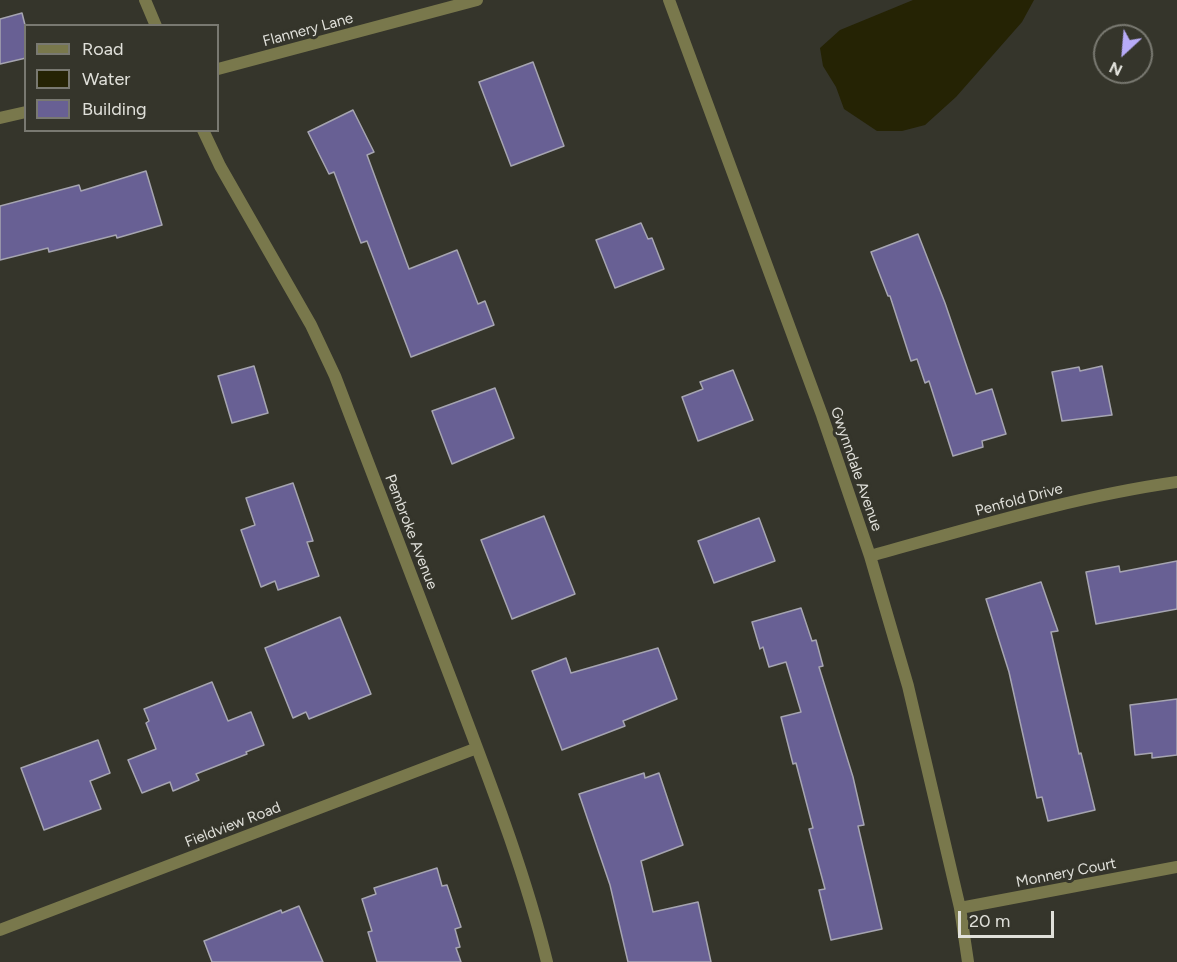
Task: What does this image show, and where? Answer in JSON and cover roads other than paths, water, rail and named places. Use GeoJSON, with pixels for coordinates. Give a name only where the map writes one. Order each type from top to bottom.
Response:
{"type":"FeatureCollection","features":[{"type":"Feature","properties":{"kind":"street"},"geometry":{"type":"LineString","coordinates":[[145,0],[155,24]]}},
{"type":"Feature","properties":{"kind":"street","name":"Flannery Lane"},"geometry":{"type":"LineString","coordinates":[[219,69],[477,0]]}},
{"type":"Feature","properties":{"kind":"street","name":"Gwynndale Avenue"},"geometry":{"type":"LineString","coordinates":[[669,0],[822,415],[870,556],[908,686],[960,908],[968,962]]}},
{"type":"Feature","properties":{"kind":"street"},"geometry":{"type":"LineString","coordinates":[[0,117],[24,112]]}},
{"type":"Feature","properties":{"kind":"street","name":"Pembroke Avenue"},"geometry":{"type":"LineString","coordinates":[[204,132],[220,166],[311,326],[335,376],[514,850],[547,962]]}},
{"type":"Feature","properties":{"kind":"street","name":"Penfold Drive"},"geometry":{"type":"LineString","coordinates":[[870,556],[1042,508],[1125,489],[1177,482]]}},
{"type":"Feature","properties":{"kind":"street","name":"Fieldview Road"},"geometry":{"type":"LineString","coordinates":[[0,930],[477,748]]}},
{"type":"Feature","properties":{"kind":"street","name":"Monnery Court"},"geometry":{"type":"LineString","coordinates":[[960,908],[1177,867]]}},
{"type":"Feature","properties":{"kind":"water"},"geometry":{"type":"Polygon","coordinates":[[[913,0],[1034,0],[1022,22],[956,97],[925,125],[902,131],[877,131],[844,109],[836,87],[823,66],[820,48],[840,30],[913,0]]]}}]}
